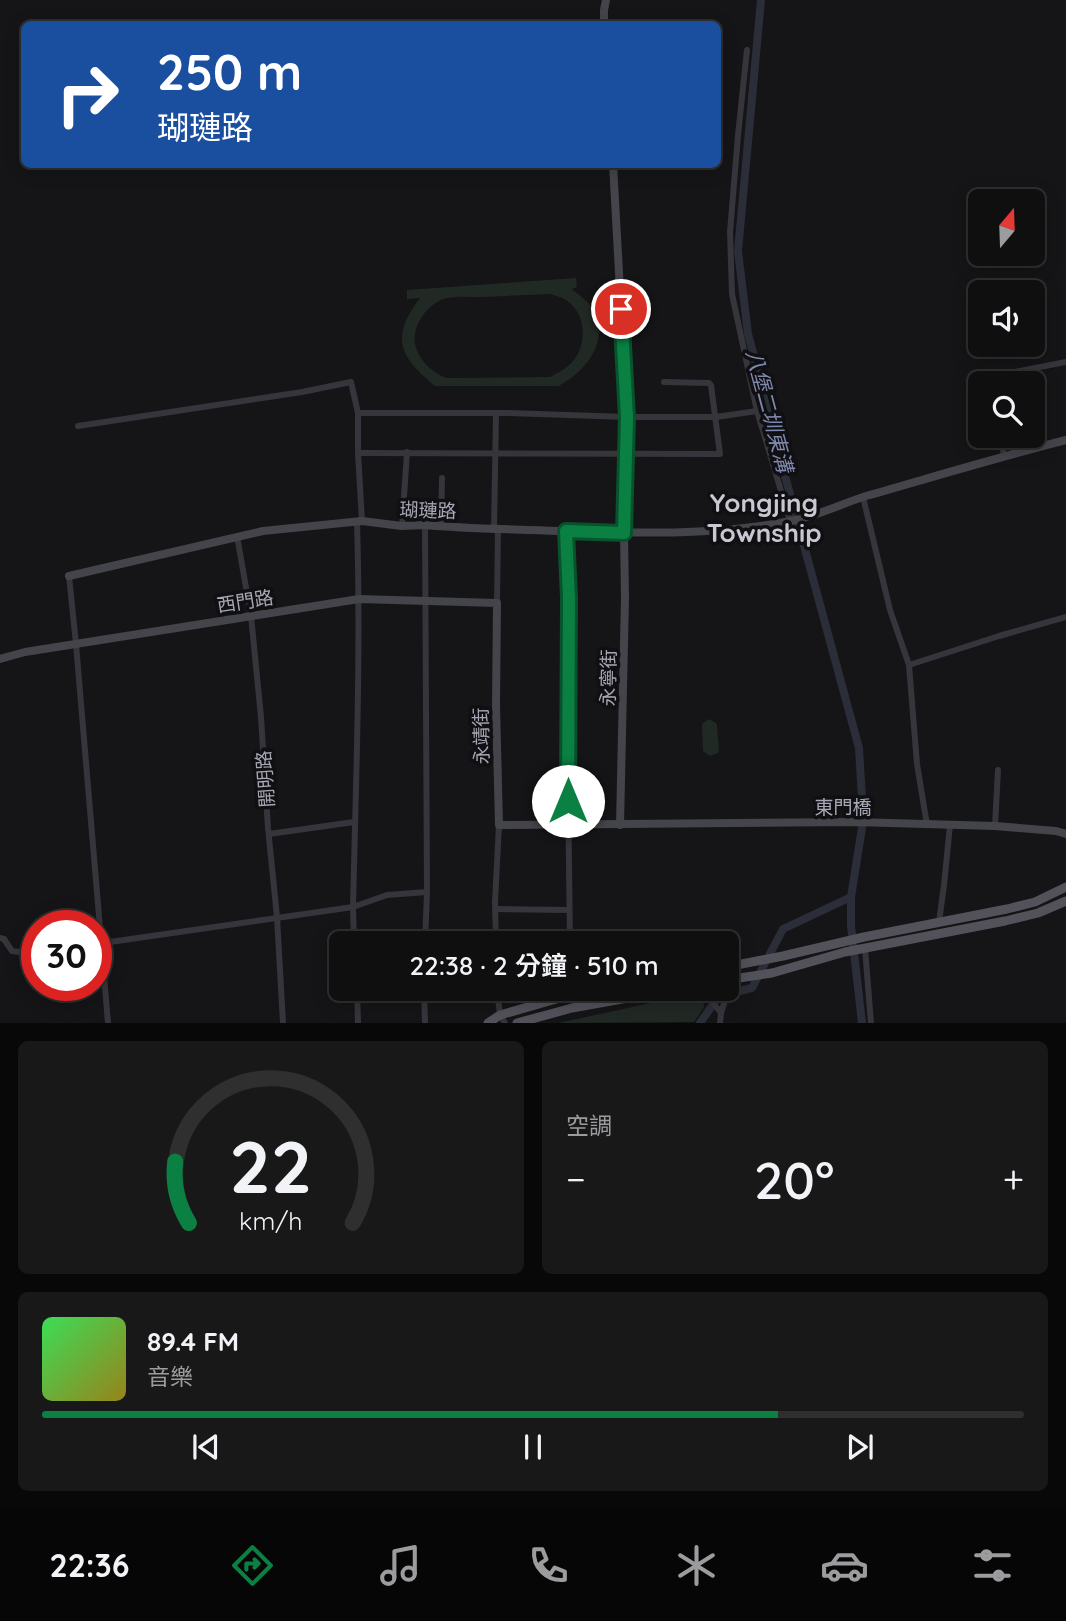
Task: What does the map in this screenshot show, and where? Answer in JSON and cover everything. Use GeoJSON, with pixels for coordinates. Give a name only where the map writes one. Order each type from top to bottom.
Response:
{"type":"FeatureCollection","features":[{"type":"Feature","properties":{"kind":"main road"},"geometry":{"type":"LineString","coordinates":[[739,965],[1035,902],[1066,887]]}},
{"type":"Feature","properties":{"kind":"main road"},"geometry":{"type":"LineString","coordinates":[[739,978],[772,973],[845,952],[1038,913],[1066,901]]}},
{"type":"Feature","properties":{"kind":"main road"},"geometry":{"type":"LineString","coordinates":[[488,1023],[547,1001]]}},
{"type":"Feature","properties":{"kind":"main road"},"geometry":{"type":"LineString","coordinates":[[517,1023],[611,1001]]}},
{"type":"Feature","properties":{"kind":"street"},"geometry":{"type":"LineString","coordinates":[[604,21],[606,0]]}},
{"type":"Feature","properties":{"kind":"street"},"geometry":{"type":"LineString","coordinates":[[747,50],[730,232],[732,295],[757,411],[791,521]]}},
{"type":"Feature","properties":{"kind":"street","name":"永寧街"},"geometry":{"type":"LineString","coordinates":[[613,168],[627,417],[620,825]]}},
{"type":"Feature","properties":{"kind":"street"},"geometry":{"type":"LineString","coordinates":[[1030,371],[1066,362]]}},
{"type":"Feature","properties":{"kind":"street"},"geometry":{"type":"LineString","coordinates":[[78,426],[351,382],[358,413],[360,522],[353,931]]}},
{"type":"Feature","properties":{"kind":"street"},"geometry":{"type":"LineString","coordinates":[[358,453],[720,454],[711,385],[664,382]]}},
{"type":"Feature","properties":{"kind":"street"},"geometry":{"type":"LineString","coordinates":[[358,413],[716,417],[757,411]]}},
{"type":"Feature","properties":{"kind":"street","name":"永靖街"},"geometry":{"type":"LineString","coordinates":[[496,414],[496,705],[499,825],[496,931]]}},
{"type":"Feature","properties":{"kind":"street"},"geometry":{"type":"LineString","coordinates":[[927,825],[918,764],[909,665],[890,610],[863,497],[1066,440]]}},
{"type":"Feature","properties":{"kind":"street"},"geometry":{"type":"LineString","coordinates":[[1003,448],[1004,456]]}},
{"type":"Feature","properties":{"kind":"street"},"geometry":{"type":"LineString","coordinates":[[402,526],[407,452]]}},
{"type":"Feature","properties":{"kind":"street"},"geometry":{"type":"LineString","coordinates":[[441,527],[442,478]]}},
{"type":"Feature","properties":{"kind":"street","name":"瑚璉路"},"geometry":{"type":"LineString","coordinates":[[69,576],[263,531],[360,522],[402,526],[692,533],[791,521],[863,497]]}},
{"type":"Feature","properties":{"kind":"street"},"geometry":{"type":"LineString","coordinates":[[425,525],[425,931]]}},
{"type":"Feature","properties":{"kind":"street"},"geometry":{"type":"LineString","coordinates":[[566,531],[569,598],[570,931]]}},
{"type":"Feature","properties":{"kind":"street","name":"開明路"},"geometry":{"type":"LineString","coordinates":[[237,537],[251,616],[261,717],[283,1023]]}},
{"type":"Feature","properties":{"kind":"street"},"geometry":{"type":"LineString","coordinates":[[69,576],[96,910]]}},
{"type":"Feature","properties":{"kind":"street","name":"西門路"},"geometry":{"type":"LineString","coordinates":[[0,660],[25,652],[359,599],[497,603]]}},
{"type":"Feature","properties":{"kind":"street"},"geometry":{"type":"LineString","coordinates":[[909,665],[1066,617]]}},
{"type":"Feature","properties":{"kind":"street"},"geometry":{"type":"LineString","coordinates":[[995,826],[998,770]]}},
{"type":"Feature","properties":{"kind":"street"},"geometry":{"type":"LineString","coordinates":[[269,834],[355,822]]}},
{"type":"Feature","properties":{"kind":"street","name":"東門橋"},"geometry":{"type":"LineString","coordinates":[[499,825],[855,822],[995,826],[1066,834]]}},
{"type":"Feature","properties":{"kind":"street"},"geometry":{"type":"LineString","coordinates":[[939,922],[950,825]]}},
{"type":"Feature","properties":{"kind":"street"},"geometry":{"type":"LineString","coordinates":[[112,942],[352,907],[387,895],[427,892]]}},
{"type":"Feature","properties":{"kind":"street"},"geometry":{"type":"LineString","coordinates":[[496,909],[569,909]]}},
{"type":"Feature","properties":{"kind":"street"},"geometry":{"type":"LineString","coordinates":[[0,938],[4,939],[12,951],[21,952]]}},
{"type":"Feature","properties":{"kind":"street"},"geometry":{"type":"LineString","coordinates":[[865,948],[871,1023]]}},
{"type":"Feature","properties":{"kind":"street"},"geometry":{"type":"LineString","coordinates":[[105,1001],[108,1023]]}},
{"type":"Feature","properties":{"kind":"street"},"geometry":{"type":"LineString","coordinates":[[357,1001],[358,1023]]}},
{"type":"Feature","properties":{"kind":"street"},"geometry":{"type":"LineString","coordinates":[[424,1001],[425,1023]]}},
{"type":"Feature","properties":{"kind":"street"},"geometry":{"type":"LineString","coordinates":[[499,1001],[502,1019]]}},
{"type":"Feature","properties":{"kind":"street"},"geometry":{"type":"LineString","coordinates":[[712,1001],[721,1013]]}},
{"type":"Feature","properties":{"kind":"street"},"geometry":{"type":"LineString","coordinates":[[720,1023],[724,1001]]}},
{"type":"Feature","properties":{"kind":"shaded area"},"geometry":{"type":"Polygon","coordinates":[[[576,278],[577,287],[572,289],[593,309],[599,336],[592,356],[585,365],[559,386],[435,386],[413,366],[403,346],[405,324],[420,298],[407,299],[407,290],[576,278]],[[550,294],[455,297],[440,300],[423,315],[416,329],[415,343],[419,355],[426,365],[446,378],[550,377],[565,368],[578,354],[583,329],[578,312],[573,306],[550,294]]]}},
{"type":"Feature","properties":{"kind":"shaded area"},"geometry":{"type":"Polygon","coordinates":[[[709,719],[717,726],[719,750],[710,756],[703,751],[702,725],[709,719]]]}},
{"type":"Feature","properties":{"kind":"shaded area"},"geometry":{"type":"Polygon","coordinates":[[[660,1001],[703,1001],[704,1007],[694,1022],[558,1023],[660,1001]]]}},
{"type":"Feature","properties":{"kind":"waterway","name":"八堡二圳東溝"},"geometry":{"type":"LineString","coordinates":[[761,0],[738,251],[748,334],[859,748],[862,828],[851,897],[851,926],[862,1023]]}},
{"type":"Feature","properties":{"kind":"waterway"},"geometry":{"type":"LineString","coordinates":[[700,1023],[719,996],[752,988],[783,929],[851,897]]}},
{"type":"Feature","properties":{"kind":"district","name":"Yongjing Township"},"geometry":{"type":"Point","coordinates":[764,518]}},
{"type":"Feature","properties":{"kind":"route"},"geometry":{"type":"LineString","coordinates":[[568,801],[569,598],[566,531],[624,533],[627,417],[621,309]]}}]}
